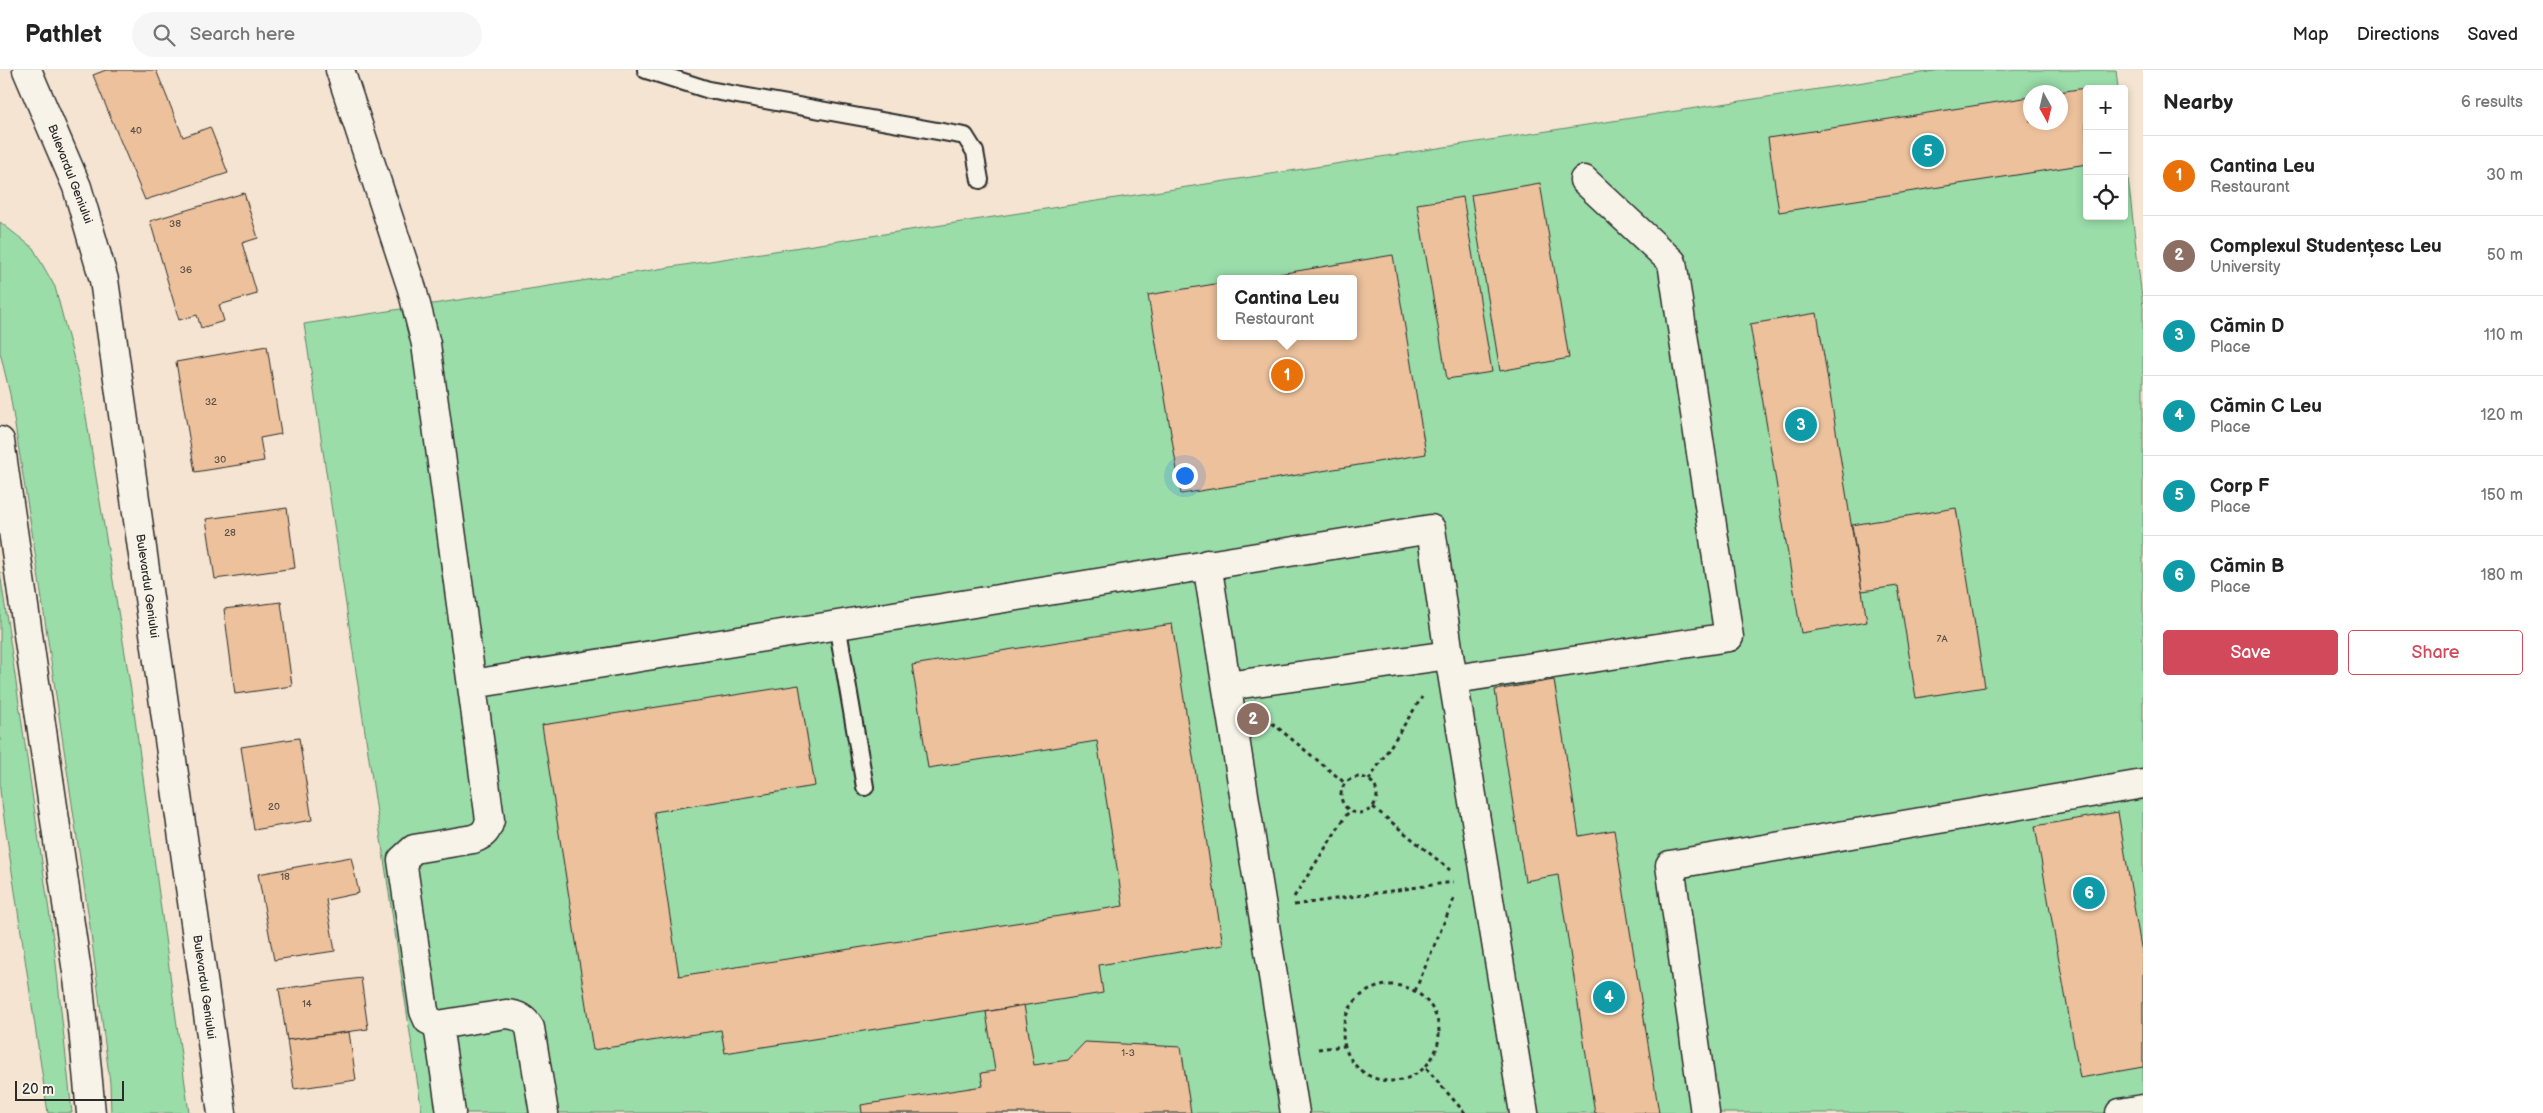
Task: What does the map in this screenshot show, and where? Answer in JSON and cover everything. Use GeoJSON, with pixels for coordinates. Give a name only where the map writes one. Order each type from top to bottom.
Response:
{"type":"FeatureCollection","features":[{"type":"Feature","properties":{"kind":"street","name":"Bulevardul Geniului"},"geometry":{"type":"LineString","coordinates":[[27,70],[77,187],[104,280],[222,1113]]}},
{"type":"Feature","properties":{"kind":"street"},"geometry":{"type":"LineString","coordinates":[[340,70],[412,289],[426,344],[490,820],[488,829],[482,836],[414,849],[402,860],[424,1011],[428,1020],[438,1024],[506,1014],[517,1015],[526,1020],[530,1028],[544,1113]]}},
{"type":"Feature","properties":{"kind":"street"},"geometry":{"type":"LineString","coordinates":[[1227,686],[1452,667],[1729,637],[1672,262],[1584,180]]}},
{"type":"Feature","properties":{"kind":"street"},"geometry":{"type":"LineString","coordinates":[[0,441],[79,986],[91,1113]]}},
{"type":"Feature","properties":{"kind":"street"},"geometry":{"type":"LineString","coordinates":[[473,684],[1431,529],[1452,667],[1474,879],[1524,1113]]}},
{"type":"Feature","properties":{"kind":"street"},"geometry":{"type":"LineString","coordinates":[[1207,564],[1295,1113]]}},
{"type":"Feature","properties":{"kind":"street"},"geometry":{"type":"LineString","coordinates":[[1706,1113],[1670,866],[2143,784]]}},
{"type":"Feature","properties":{"kind":"street"},"geometry":{"type":"LineString","coordinates":[[438,1024],[451,1113]]}},
{"type":"Feature","properties":{"kind":"street"},"geometry":{"type":"LineString","coordinates":[[2120,1113],[2143,1109]]}},
{"type":"Feature","properties":{"kind":"lane"},"geometry":{"type":"LineString","coordinates":[[646,70],[708,90],[965,136],[975,152],[980,180]]}},
{"type":"Feature","properties":{"kind":"lane"},"geometry":{"type":"LineString","coordinates":[[837,624],[864,787]]}},
{"type":"Feature","properties":{"kind":"path"},"geometry":{"type":"LineString","coordinates":[[1369,780],[1452,667]]}},
{"type":"Feature","properties":{"kind":"path"},"geometry":{"type":"LineString","coordinates":[[1265,717],[1345,783]]}},
{"type":"Feature","properties":{"kind":"path"},"geometry":{"type":"LineString","coordinates":[[1354,777],[1369,780],[1376,789],[1377,796],[1374,807],[1364,813],[1349,811],[1341,800],[1342,788],[1345,783],[1354,777]]}},
{"type":"Feature","properties":{"kind":"path"},"geometry":{"type":"LineString","coordinates":[[1374,807],[1474,879]]}},
{"type":"Feature","properties":{"kind":"path"},"geometry":{"type":"LineString","coordinates":[[1349,811],[1288,906],[1474,879]]}},
{"type":"Feature","properties":{"kind":"path"},"geometry":{"type":"LineString","coordinates":[[1415,991],[1474,879]]}},
{"type":"Feature","properties":{"kind":"path"},"geometry":{"type":"LineString","coordinates":[[1393,985],[1415,991],[1432,1006],[1440,1027],[1437,1049],[1426,1068],[1416,1075],[1395,1082],[1373,1078],[1354,1066],[1348,1056],[1343,1040],[1344,1023],[1348,1013],[1362,995],[1376,987],[1393,985]]}},
{"type":"Feature","properties":{"kind":"path"},"geometry":{"type":"LineString","coordinates":[[1426,1068],[1465,1113]]}},
{"type":"Feature","properties":{"kind":"green space"},"geometry":{"type":"Polygon","coordinates":[[[1941,70],[2116,70],[2118,85],[2083,85],[2083,220],[2128,220],[2128,178],[2143,307],[2143,1113],[422,1113],[304,324],[1941,70]]]}},
{"type":"Feature","properties":{"kind":"green space"},"geometry":{"type":"Polygon","coordinates":[[[0,222],[33,248],[55,287],[81,386],[131,690],[189,1113],[111,1113],[110,1083],[90,926],[32,532],[10,394],[0,352],[0,222]]]}},
{"type":"Feature","properties":{"kind":"green space"},"geometry":{"type":"Polygon","coordinates":[[[0,572],[54,945],[72,1113],[48,1113],[0,791],[0,572]]]}},
{"type":"Feature","properties":{"kind":"building"},"geometry":{"type":"Polygon","coordinates":[[[106,70],[156,70],[183,137],[210,127],[228,173],[145,200],[93,75],[106,70]]]}},
{"type":"Feature","properties":{"kind":"building"},"geometry":{"type":"Polygon","coordinates":[[[2083,88],[2083,165],[1779,212],[1768,138],[2023,98],[2023,130],[2068,130],[2068,91],[2083,88]]]}},
{"type":"Feature","properties":{"kind":"building"},"geometry":{"type":"Polygon","coordinates":[[[1540,183],[1569,358],[1500,371],[1471,195],[1540,183]]]}},
{"type":"Feature","properties":{"kind":"building"},"geometry":{"type":"Polygon","coordinates":[[[244,193],[258,238],[242,243],[257,294],[219,305],[224,321],[201,328],[197,315],[179,320],[150,221],[244,193]]]}},
{"type":"Feature","properties":{"kind":"building"},"geometry":{"type":"Polygon","coordinates":[[[1463,197],[1492,372],[1447,379],[1417,204],[1463,197]]]}},
{"type":"Feature","properties":{"kind":"building"},"geometry":{"type":"Polygon","coordinates":[[[1393,255],[1426,454],[1181,494],[1148,295],[1217,284],[1217,340],[1357,340],[1357,275],[1273,275],[1393,255]]]}},
{"type":"Feature","properties":{"kind":"building"},"geometry":{"type":"Polygon","coordinates":[[[1817,313],[1867,622],[1801,633],[1750,324],[1817,313]]]}},
{"type":"Feature","properties":{"kind":"building"},"geometry":{"type":"Polygon","coordinates":[[[267,346],[281,434],[260,438],[264,461],[195,472],[176,362],[267,346]]]}},
{"type":"Feature","properties":{"kind":"building"},"geometry":{"type":"Polygon","coordinates":[[[287,508],[295,568],[215,579],[206,519],[287,508]]]}},
{"type":"Feature","properties":{"kind":"building"},"geometry":{"type":"Polygon","coordinates":[[[1956,508],[1985,687],[1916,698],[1898,586],[1862,591],[1852,525],[1956,508]]]}},
{"type":"Feature","properties":{"kind":"building"},"geometry":{"type":"Polygon","coordinates":[[[281,602],[292,686],[235,694],[224,609],[281,602]]]}},
{"type":"Feature","properties":{"kind":"building"},"geometry":{"type":"Polygon","coordinates":[[[1172,624],[1223,945],[1099,965],[1103,993],[725,1053],[721,1030],[593,1050],[542,725],[799,685],[815,786],[654,812],[679,976],[1123,906],[1097,741],[928,768],[912,665],[1172,624]]]}},
{"type":"Feature","properties":{"kind":"building"},"geometry":{"type":"Polygon","coordinates":[[[1554,680],[1579,836],[1614,830],[1659,1113],[1595,1113],[1558,875],[1525,881],[1495,690],[1554,680]]]}},
{"type":"Feature","properties":{"kind":"building"},"geometry":{"type":"Polygon","coordinates":[[[299,738],[312,820],[254,830],[241,747],[299,738]]]}},
{"type":"Feature","properties":{"kind":"building"},"geometry":{"type":"Polygon","coordinates":[[[2118,812],[2143,959],[2143,1067],[2080,1078],[2035,826],[2118,812]]]}},
{"type":"Feature","properties":{"kind":"building"},"geometry":{"type":"Polygon","coordinates":[[[351,857],[359,893],[326,900],[335,951],[274,960],[258,874],[351,857]]]}},
{"type":"Feature","properties":{"kind":"building"},"geometry":{"type":"Polygon","coordinates":[[[361,978],[368,1029],[287,1040],[279,989],[361,978]]]}},
{"type":"Feature","properties":{"kind":"building"},"geometry":{"type":"Polygon","coordinates":[[[1024,1005],[1034,1065],[1068,1060],[1085,1042],[1181,1047],[1191,1113],[862,1113],[861,1105],[983,1086],[981,1073],[995,1071],[986,1012],[1024,1005]]]}},
{"type":"Feature","properties":{"kind":"building"},"geometry":{"type":"Polygon","coordinates":[[[349,1032],[356,1080],[294,1089],[287,1040],[349,1032]]]}},
{"type":"Feature","properties":{"kind":"place","name":"Corp F"},"geometry":{"type":"Point","coordinates":[1928,151]}},
{"type":"Feature","properties":{"kind":"place","name":"Cantina Leu"},"geometry":{"type":"Point","coordinates":[1287,375]}},
{"type":"Feature","properties":{"kind":"place","name":"Cămin D"},"geometry":{"type":"Point","coordinates":[1801,425]}},
{"type":"Feature","properties":{"kind":"place","name":"Complexul Studențesc Leu"},"geometry":{"type":"Point","coordinates":[1253,719]}},
{"type":"Feature","properties":{"kind":"place","name":"Cămin B"},"geometry":{"type":"Point","coordinates":[2089,893]}},
{"type":"Feature","properties":{"kind":"place","name":"Cămin C Leu"},"geometry":{"type":"Point","coordinates":[1609,997]}}]}
